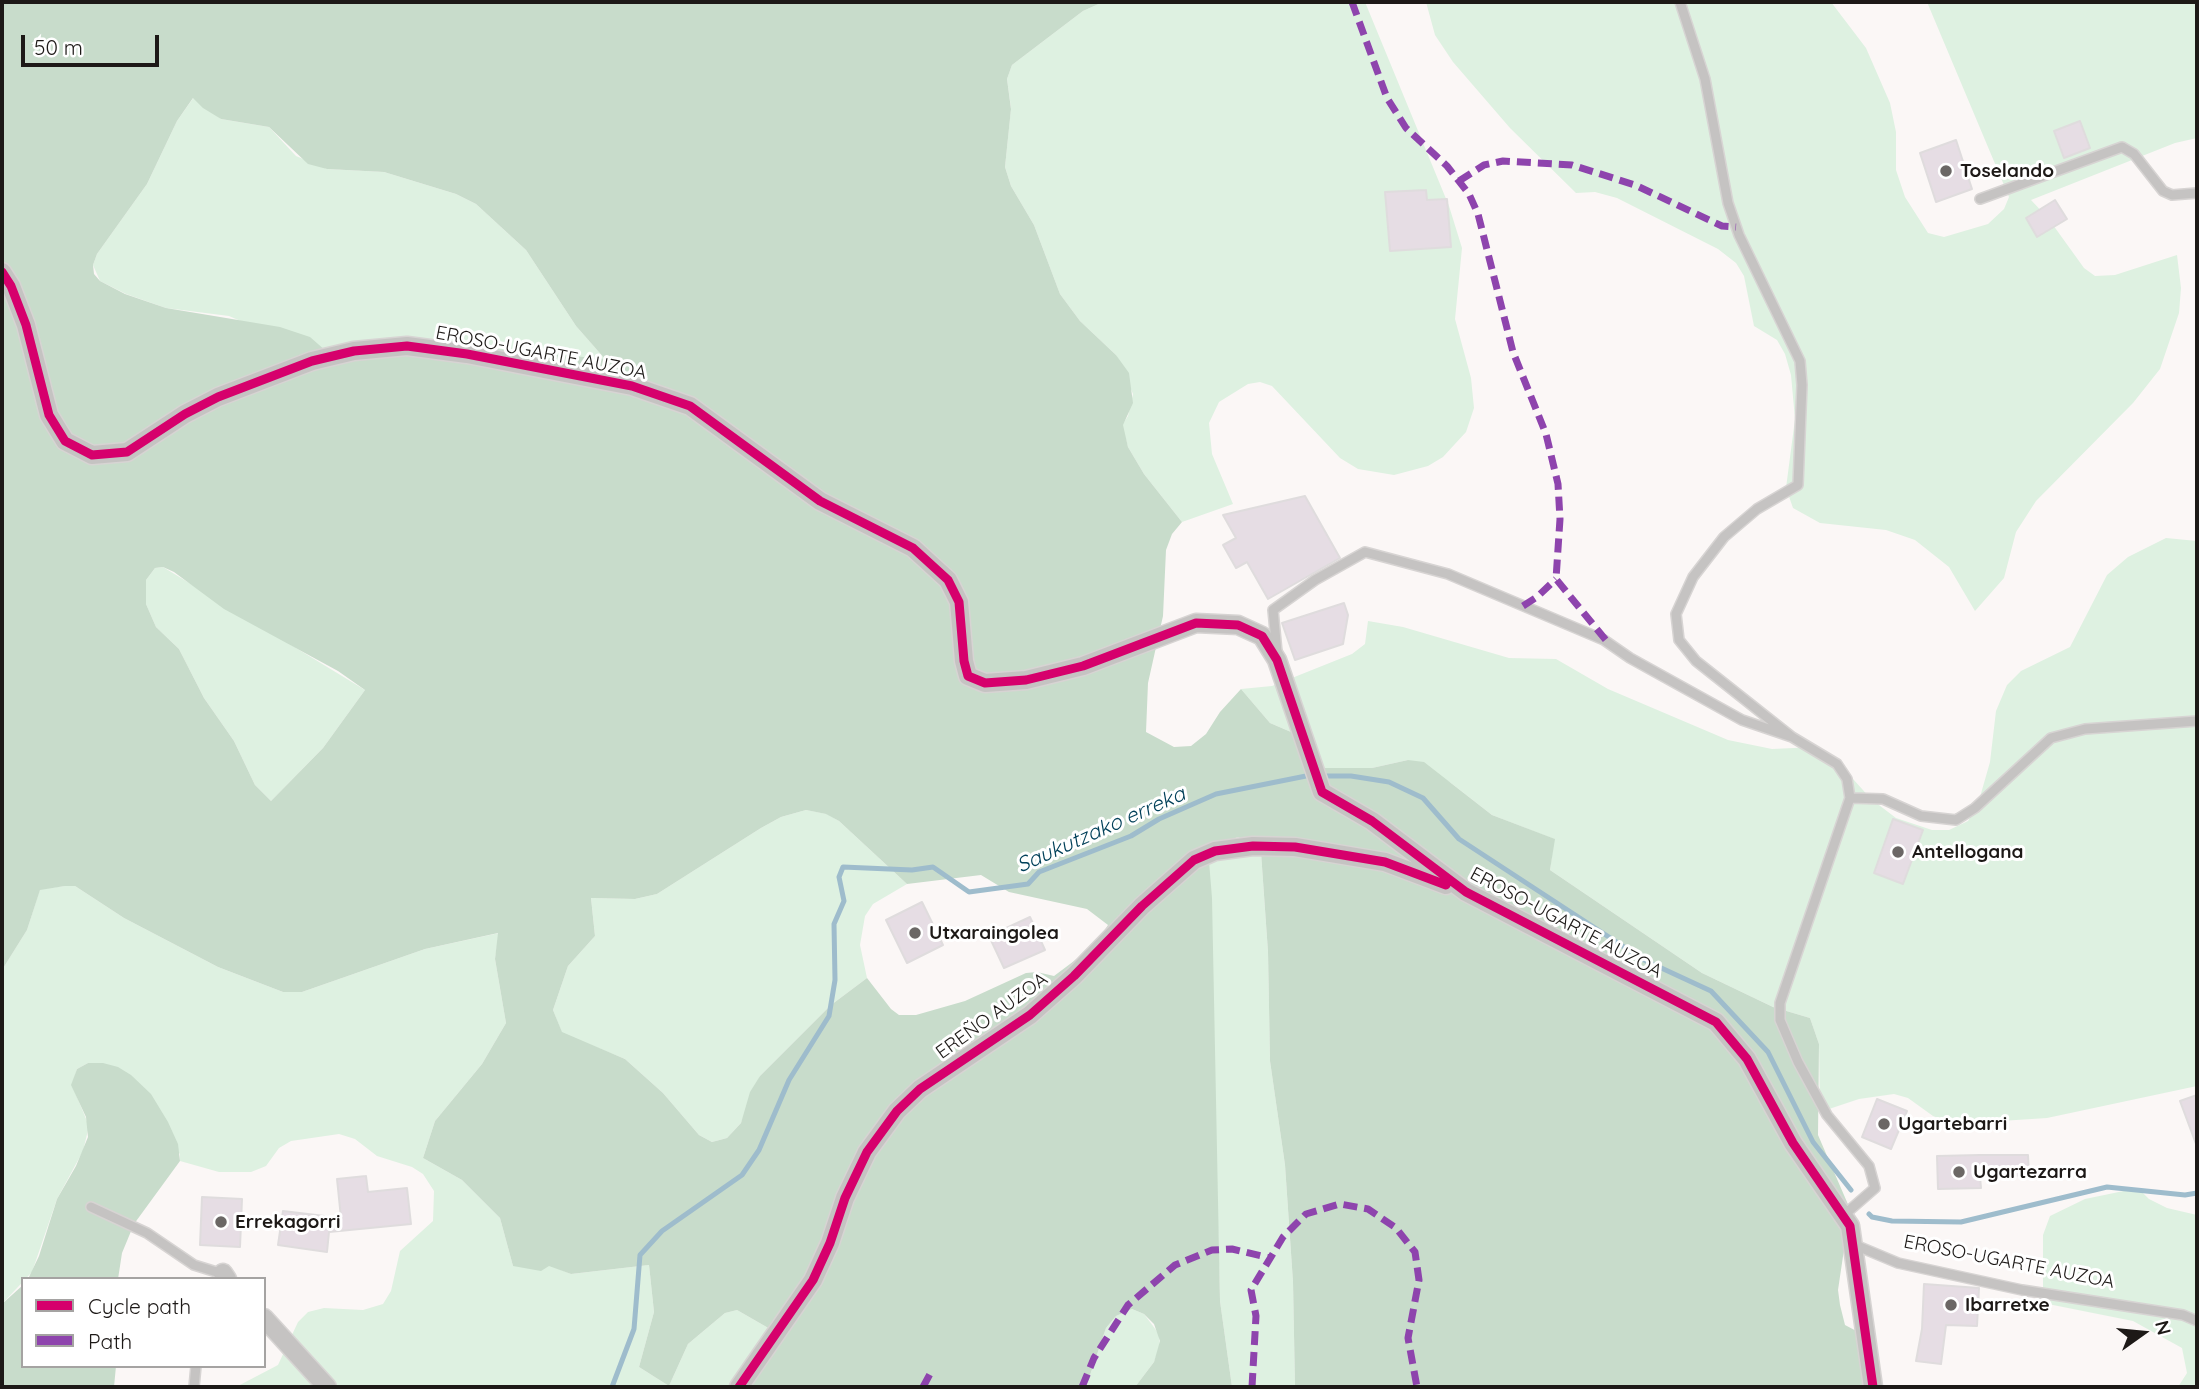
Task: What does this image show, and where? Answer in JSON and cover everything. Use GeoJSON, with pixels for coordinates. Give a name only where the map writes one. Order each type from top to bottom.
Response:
{"type":"FeatureCollection","features":[{"type":"Feature","properties":{"kind":"street","name":"EROSO-UGARTE AUZOA"},"geometry":{"type":"LineString","coordinates":[[2,272],[11,286],[26,325],[49,415],[65,440],[92,455],[127,452],[185,414],[218,397],[312,361],[354,351],[419,348],[467,354],[632,386],[690,406],[820,501],[912,548],[948,580],[959,602],[964,661],[968,676],[985,683],[1026,680],[1083,666],[1196,623],[1238,625],[1262,636],[1277,660],[1322,792],[1372,821],[1466,892],[1716,1022],[1747,1059],[1793,1143],[1850,1226],[1855,1245],[1873,1387]]}},
{"type":"Feature","properties":{"kind":"street","name":"EREÑO AUZOA"},"geometry":{"type":"LineString","coordinates":[[739,1387],[813,1280],[830,1243],[845,1198],[867,1152],[897,1111],[920,1089],[1030,1015],[1074,976],[1142,906],[1194,860],[1215,851],[1253,846],[1295,847],[1385,862],[1466,892]]}},
{"type":"Feature","properties":{"kind":"street"},"geometry":{"type":"LineString","coordinates":[[266,1320],[327,1387]]}},
{"type":"Feature","properties":{"kind":"lane","name":"EROSO-UGARTE AUZOA"},"geometry":{"type":"LineString","coordinates":[[1680,2],[1705,79],[1728,204],[1739,235],[1772,297],[1800,361],[1802,385],[1798,485],[1757,509],[1724,537],[1693,577],[1676,614],[1679,640],[1696,661],[1792,737],[1837,764],[1847,779],[1850,798]]}},
{"type":"Feature","properties":{"kind":"lane"},"geometry":{"type":"LineString","coordinates":[[1980,199],[2122,147],[2134,154],[2163,191],[2172,195],[2197,193]]}},
{"type":"Feature","properties":{"kind":"lane","name":"EROSO-UGARTE AUZOA"},"geometry":{"type":"LineString","coordinates":[[1277,660],[1273,610],[1315,580],[1365,552],[1448,573],[1604,640],[1630,658],[1742,720],[1792,737]]}},
{"type":"Feature","properties":{"kind":"lane"},"geometry":{"type":"LineString","coordinates":[[1844,1215],[1875,1188],[1869,1166],[1827,1115],[1797,1062],[1780,1020],[1780,1003],[1850,798],[1883,799],[1922,816],[1956,820],[1975,808],[2052,738],[2085,729],[2197,721]]}},
{"type":"Feature","properties":{"kind":"lane"},"geometry":{"type":"LineString","coordinates":[[91,1207],[147,1233],[194,1265],[224,1277]]}},
{"type":"Feature","properties":{"kind":"lane","name":"EROSO-UGARTE AUZOA"},"geometry":{"type":"LineString","coordinates":[[1855,1245],[1910,1266],[2022,1290],[2183,1315],[2197,1321]]}},
{"type":"Feature","properties":{"kind":"lane"},"geometry":{"type":"LineString","coordinates":[[194,1387],[196,1368]]}},
{"type":"Feature","properties":{"kind":"green space"},"geometry":{"type":"Polygon","coordinates":[[[2,2],[1103,2],[1083,11],[1012,65],[1007,79],[1011,109],[1005,167],[1011,186],[1034,225],[1060,294],[1080,321],[1116,355],[1129,373],[1133,403],[1123,425],[1128,447],[1144,474],[1182,522],[1172,534],[1166,550],[1163,616],[1148,683],[1146,732],[1174,747],[1191,746],[1206,734],[1220,712],[1241,689],[1270,723],[1305,738],[1320,768],[1372,768],[1408,760],[1424,762],[1492,815],[1555,839],[1550,870],[1702,973],[1773,1007],[1810,1018],[1819,1044],[1818,1135],[1850,1209],[1838,1290],[1840,1305],[1845,1325],[1864,1335],[1881,1387],[1295,1387],[1293,1282],[1285,1165],[1270,1061],[1268,952],[1260,838],[1239,837],[1217,843],[1208,849],[1212,898],[1220,1301],[1232,1387],[1135,1387],[1154,1362],[1160,1341],[1154,1324],[1144,1314],[1132,1309],[1116,1316],[1106,1328],[1086,1387],[745,1387],[777,1333],[737,1310],[725,1313],[688,1344],[669,1386],[639,1367],[654,1312],[649,1265],[571,1274],[549,1266],[541,1271],[513,1266],[500,1218],[462,1180],[423,1158],[435,1121],[482,1064],[506,1023],[495,959],[498,933],[425,949],[302,992],[283,992],[218,967],[124,918],[75,886],[65,886],[40,890],[27,930],[2,970],[2,2]],[[193,98],[177,121],[147,184],[97,254],[93,265],[94,274],[100,281],[125,294],[166,308],[280,327],[310,337],[326,351],[401,340],[605,359],[576,326],[526,250],[476,204],[456,194],[384,172],[327,169],[308,164],[269,127],[221,119],[193,98]],[[163,567],[155,568],[146,580],[146,604],[156,627],[179,649],[204,698],[234,741],[255,785],[271,801],[323,748],[365,690],[338,671],[224,609],[174,572],[163,567]],[[806,810],[781,817],[657,894],[635,899],[591,898],[595,936],[568,966],[553,1010],[562,1032],[625,1059],[663,1093],[699,1135],[712,1142],[727,1138],[741,1123],[750,1092],[760,1076],[831,1005],[867,978],[891,1009],[899,1015],[916,1015],[965,1001],[1026,973],[1037,972],[1054,976],[1094,946],[1108,925],[1087,909],[1009,892],[981,875],[907,884],[839,821],[826,814],[806,810]]]}},
{"type":"Feature","properties":{"kind":"green space"},"geometry":{"type":"Polygon","coordinates":[[[1103,2],[1365,2],[1449,206],[1462,248],[1455,319],[1471,378],[1474,408],[1466,432],[1443,457],[1428,466],[1394,475],[1358,469],[1340,458],[1272,386],[1260,382],[1248,384],[1219,402],[1209,423],[1212,454],[1233,504],[1182,522],[1144,474],[1128,447],[1122,425],[1128,416],[1133,394],[1116,355],[1080,321],[1060,294],[1034,225],[1011,186],[1005,167],[1011,108],[1007,79],[1012,65],[1083,11],[1103,2]]]}},
{"type":"Feature","properties":{"kind":"green space"},"geometry":{"type":"Polygon","coordinates":[[[1426,2],[1831,2],[1866,48],[1890,103],[1896,132],[1896,170],[1905,197],[1928,233],[1944,237],[1988,224],[2004,209],[2009,197],[1927,2],[2197,4],[2197,138],[2175,143],[2031,200],[2048,218],[2084,268],[2095,276],[2115,275],[2177,255],[2181,288],[2179,313],[2160,369],[2133,403],[2036,501],[2016,532],[2004,578],[1975,611],[1949,567],[1915,540],[1886,530],[1820,523],[1793,508],[1786,488],[1795,419],[1791,375],[1785,354],[1777,340],[1754,326],[1744,276],[1736,263],[1718,249],[1617,198],[1595,192],[1576,193],[1510,128],[1453,62],[1435,35],[1426,2]]]}},
{"type":"Feature","properties":{"kind":"green space"},"geometry":{"type":"Polygon","coordinates":[[[194,97],[221,119],[269,127],[296,156],[327,169],[384,172],[456,194],[476,204],[526,250],[576,326],[606,360],[401,340],[333,361],[229,316],[166,308],[126,294],[100,281],[93,265],[97,254],[147,184],[177,121],[194,97]]]}},
{"type":"Feature","properties":{"kind":"green space"},"geometry":{"type":"Polygon","coordinates":[[[2166,538],[2197,541],[2197,1086],[2047,1118],[1970,1123],[1946,1121],[1933,1116],[1908,1098],[1894,1094],[1859,1099],[1820,1112],[1819,1044],[1810,1018],[1773,1007],[1702,973],[1550,870],[1554,839],[1492,815],[1451,783],[1408,760],[1372,768],[1320,768],[1305,738],[1270,723],[1241,689],[1272,686],[1352,654],[1365,644],[1368,621],[1403,627],[1509,658],[1556,659],[1608,689],[1728,740],[1772,749],[1815,747],[1836,760],[1871,799],[1896,818],[1932,830],[1949,830],[1968,821],[1978,804],[1990,762],[1996,711],[2007,685],[2021,671],[2070,647],[2107,575],[2128,557],[2166,538]]]}},
{"type":"Feature","properties":{"kind":"green space"},"geometry":{"type":"Polygon","coordinates":[[[163,567],[365,690],[323,748],[271,801],[255,785],[234,741],[204,698],[179,649],[156,627],[146,604],[146,580],[155,568],[163,567]]]}},
{"type":"Feature","properties":{"kind":"green space"},"geometry":{"type":"Polygon","coordinates":[[[806,810],[827,814],[839,821],[907,884],[873,904],[865,916],[860,945],[867,978],[831,1005],[760,1076],[741,1123],[727,1138],[712,1142],[699,1135],[663,1093],[625,1059],[562,1033],[553,1010],[568,966],[595,936],[591,898],[635,899],[657,894],[761,828],[781,817],[806,810]]]}},
{"type":"Feature","properties":{"kind":"green space"},"geometry":{"type":"Polygon","coordinates":[[[1240,837],[1260,838],[1268,952],[1270,1061],[1285,1165],[1293,1282],[1295,1387],[1232,1387],[1220,1301],[1208,849],[1217,843],[1240,837]]]}},
{"type":"Feature","properties":{"kind":"green space"},"geometry":{"type":"Polygon","coordinates":[[[75,886],[124,918],[218,967],[283,992],[302,992],[425,949],[499,933],[495,959],[506,1023],[482,1064],[435,1121],[423,1158],[462,1180],[500,1218],[513,1266],[549,1265],[571,1274],[649,1265],[654,1312],[639,1367],[669,1386],[688,1344],[725,1313],[737,1310],[777,1333],[745,1387],[236,1387],[278,1365],[298,1322],[308,1312],[324,1308],[363,1310],[383,1304],[391,1291],[400,1251],[433,1221],[434,1191],[423,1174],[412,1167],[377,1156],[355,1139],[339,1134],[291,1141],[279,1148],[266,1166],[251,1172],[219,1172],[180,1161],[180,1154],[88,1063],[77,1069],[72,1085],[89,1126],[83,1151],[57,1199],[32,1272],[27,1277],[21,1277],[21,1284],[2,1304],[2,970],[27,930],[40,889],[75,886]]]}},
{"type":"Feature","properties":{"kind":"green space"},"geometry":{"type":"Polygon","coordinates":[[[88,1063],[103,1063],[118,1067],[131,1075],[151,1094],[168,1122],[178,1144],[180,1161],[134,1224],[122,1253],[118,1277],[29,1277],[39,1256],[57,1199],[76,1166],[88,1137],[86,1117],[71,1085],[77,1069],[88,1063]]]}},
{"type":"Feature","properties":{"kind":"green space"},"geometry":{"type":"Polygon","coordinates":[[[2138,1188],[2149,1199],[2167,1208],[2197,1215],[2197,1387],[2178,1387],[2187,1373],[2182,1348],[2133,1321],[2043,1303],[2043,1235],[2050,1216],[2085,1199],[2138,1188]]]}},
{"type":"Feature","properties":{"kind":"green space"},"geometry":{"type":"Polygon","coordinates":[[[21,1287],[21,1368],[116,1368],[114,1387],[2,1387],[2,1304],[21,1287]]]}},
{"type":"Feature","properties":{"kind":"green space"},"geometry":{"type":"Polygon","coordinates":[[[1132,1309],[1144,1314],[1159,1334],[1160,1346],[1154,1362],[1135,1387],[1086,1387],[1106,1328],[1116,1316],[1132,1309]]]}},
{"type":"Feature","properties":{"kind":"building"},"geometry":{"type":"Polygon","coordinates":[[[2080,121],[2090,148],[2064,158],[2054,131],[2080,121]]]}},
{"type":"Feature","properties":{"kind":"building","name":"Toselando"},"geometry":{"type":"Polygon","coordinates":[[[1956,140],[1972,189],[1936,202],[1920,153],[1956,140]]]}},
{"type":"Feature","properties":{"kind":"building"},"geometry":{"type":"Polygon","coordinates":[[[1426,190],[1427,200],[1447,199],[1451,247],[1390,251],[1385,192],[1426,190]]]}},
{"type":"Feature","properties":{"kind":"building"},"geometry":{"type":"Polygon","coordinates":[[[2055,200],[2067,219],[2037,237],[2026,218],[2055,200]]]}},
{"type":"Feature","properties":{"kind":"building"},"geometry":{"type":"Polygon","coordinates":[[[1305,496],[1340,558],[1268,599],[1247,562],[1236,568],[1223,545],[1236,538],[1223,515],[1305,496]]]}},
{"type":"Feature","properties":{"kind":"building"},"geometry":{"type":"Polygon","coordinates":[[[1344,603],[1348,615],[1343,644],[1295,660],[1282,623],[1344,603]]]}},
{"type":"Feature","properties":{"kind":"building","name":"Antellogana"},"geometry":{"type":"Polygon","coordinates":[[[1893,819],[1923,830],[1903,884],[1874,873],[1893,819]]]}},
{"type":"Feature","properties":{"kind":"building","name":"Utxaraingolea"},"geometry":{"type":"Polygon","coordinates":[[[922,902],[943,945],[907,963],[886,920],[922,902]]]}},
{"type":"Feature","properties":{"kind":"building"},"geometry":{"type":"Polygon","coordinates":[[[1030,917],[1045,950],[1004,968],[989,936],[1030,917]]]}},
{"type":"Feature","properties":{"kind":"building"},"geometry":{"type":"Polygon","coordinates":[[[2197,1095],[2197,1143],[2196,1144],[2180,1101],[2197,1095]]]}},
{"type":"Feature","properties":{"kind":"building","name":"Ugartebarri"},"geometry":{"type":"Polygon","coordinates":[[[1877,1099],[1907,1111],[1891,1149],[1862,1137],[1877,1099]]]}},
{"type":"Feature","properties":{"kind":"building"},"geometry":{"type":"Polygon","coordinates":[[[2028,1155],[2029,1175],[1980,1177],[1981,1188],[1938,1189],[1937,1156],[2028,1155]]]}},
{"type":"Feature","properties":{"kind":"building"},"geometry":{"type":"Polygon","coordinates":[[[366,1176],[368,1192],[407,1188],[411,1224],[329,1232],[327,1252],[278,1245],[283,1211],[341,1218],[337,1179],[366,1176]]]}},
{"type":"Feature","properties":{"kind":"building","name":"Errekagorri"},"geometry":{"type":"Polygon","coordinates":[[[202,1197],[242,1199],[240,1247],[200,1245],[202,1197]]]}},
{"type":"Feature","properties":{"kind":"building","name":"Ibarretxe"},"geometry":{"type":"Polygon","coordinates":[[[1924,1284],[1979,1288],[1977,1326],[1946,1325],[1941,1364],[1916,1361],[1922,1329],[1924,1284]]]}},
{"type":"Feature","properties":{"kind":"waterway","name":"Saukutzako erreka"},"geometry":{"type":"LineString","coordinates":[[612,1387],[634,1329],[640,1255],[662,1231],[742,1175],[759,1150],[789,1080],[829,1016],[835,980],[834,924],[844,901],[839,877],[843,867],[912,870],[933,867],[969,892],[1028,884],[1039,872],[1131,836],[1159,819],[1216,794],[1306,776]]}},
{"type":"Feature","properties":{"kind":"waterway","name":"Saukutzako erreka"},"geometry":{"type":"LineString","coordinates":[[1322,776],[1351,776],[1389,782],[1423,798],[1459,839],[1644,960],[1711,991],[1768,1052],[1813,1142],[1851,1190]]}},
{"type":"Feature","properties":{"kind":"waterway","name":"Saukutzako erreka"},"geometry":{"type":"LineString","coordinates":[[1869,1214],[1892,1221],[1961,1222],[2107,1187],[2185,1195],[2197,1193]]}},
{"type":"Feature","properties":{"kind":"marked path"},"geometry":{"type":"LineString","coordinates":[[1352,2],[1387,98],[1406,128],[1447,166],[1469,194],[1478,214],[1513,352],[1546,434],[1558,484],[1560,519],[1556,579],[1609,644]]}},
{"type":"Feature","properties":{"kind":"marked path"},"geometry":{"type":"LineString","coordinates":[[1459,181],[1484,165],[1503,161],[1572,165],[1635,185],[1722,226],[1736,227]]}},
{"type":"Feature","properties":{"kind":"marked path"},"geometry":{"type":"LineString","coordinates":[[1523,606],[1556,579]]}},
{"type":"Feature","properties":{"kind":"marked path"},"geometry":{"type":"LineString","coordinates":[[1252,1387],[1256,1316],[1251,1290],[1283,1237],[1306,1214],[1340,1204],[1368,1209],[1396,1228],[1415,1252],[1419,1280],[1408,1338],[1417,1387]]}},
{"type":"Feature","properties":{"kind":"marked path"},"geometry":{"type":"LineString","coordinates":[[1082,1387],[1094,1358],[1128,1305],[1175,1265],[1212,1250],[1232,1249],[1270,1258]]}},
{"type":"Feature","properties":{"kind":"marked path"},"geometry":{"type":"LineString","coordinates":[[923,1387],[930,1374]]}},
{"type":"Feature","properties":{"kind":"cycle path"},"geometry":{"type":"LineString","coordinates":[[2,272],[11,286],[26,325],[49,415],[65,441],[92,455],[127,452],[185,414],[218,397],[312,361],[354,351],[407,346],[467,354],[632,386],[690,406],[820,501],[913,548],[948,580],[959,602],[964,661],[968,676],[985,683],[1026,680],[1083,666],[1196,623],[1238,625],[1262,636],[1277,660],[1322,792],[1372,821],[1466,892],[1716,1022],[1747,1059],[1793,1143],[1850,1226],[1873,1387]]}},
{"type":"Feature","properties":{"kind":"cycle path"},"geometry":{"type":"LineString","coordinates":[[739,1387],[813,1280],[830,1243],[845,1198],[867,1152],[897,1111],[920,1089],[1030,1015],[1074,976],[1142,906],[1194,860],[1215,851],[1253,846],[1295,847],[1385,862],[1446,885]]}},
{"type":"Feature","properties":{"kind":"place","name":"Toselando"},"geometry":{"type":"Point","coordinates":[1946,171]}},
{"type":"Feature","properties":{"kind":"place","name":"Antellogana"},"geometry":{"type":"Point","coordinates":[1898,852]}},
{"type":"Feature","properties":{"kind":"place","name":"Utxaraingolea"},"geometry":{"type":"Point","coordinates":[915,933]}},
{"type":"Feature","properties":{"kind":"place","name":"Ugartebarri"},"geometry":{"type":"Point","coordinates":[1884,1124]}},
{"type":"Feature","properties":{"kind":"place","name":"Ugartezarra"},"geometry":{"type":"Point","coordinates":[1959,1172]}},
{"type":"Feature","properties":{"kind":"place","name":"Errekagorri"},"geometry":{"type":"Point","coordinates":[221,1222]}},
{"type":"Feature","properties":{"kind":"place","name":"Ibarretxe"},"geometry":{"type":"Point","coordinates":[1951,1305]}}]}
